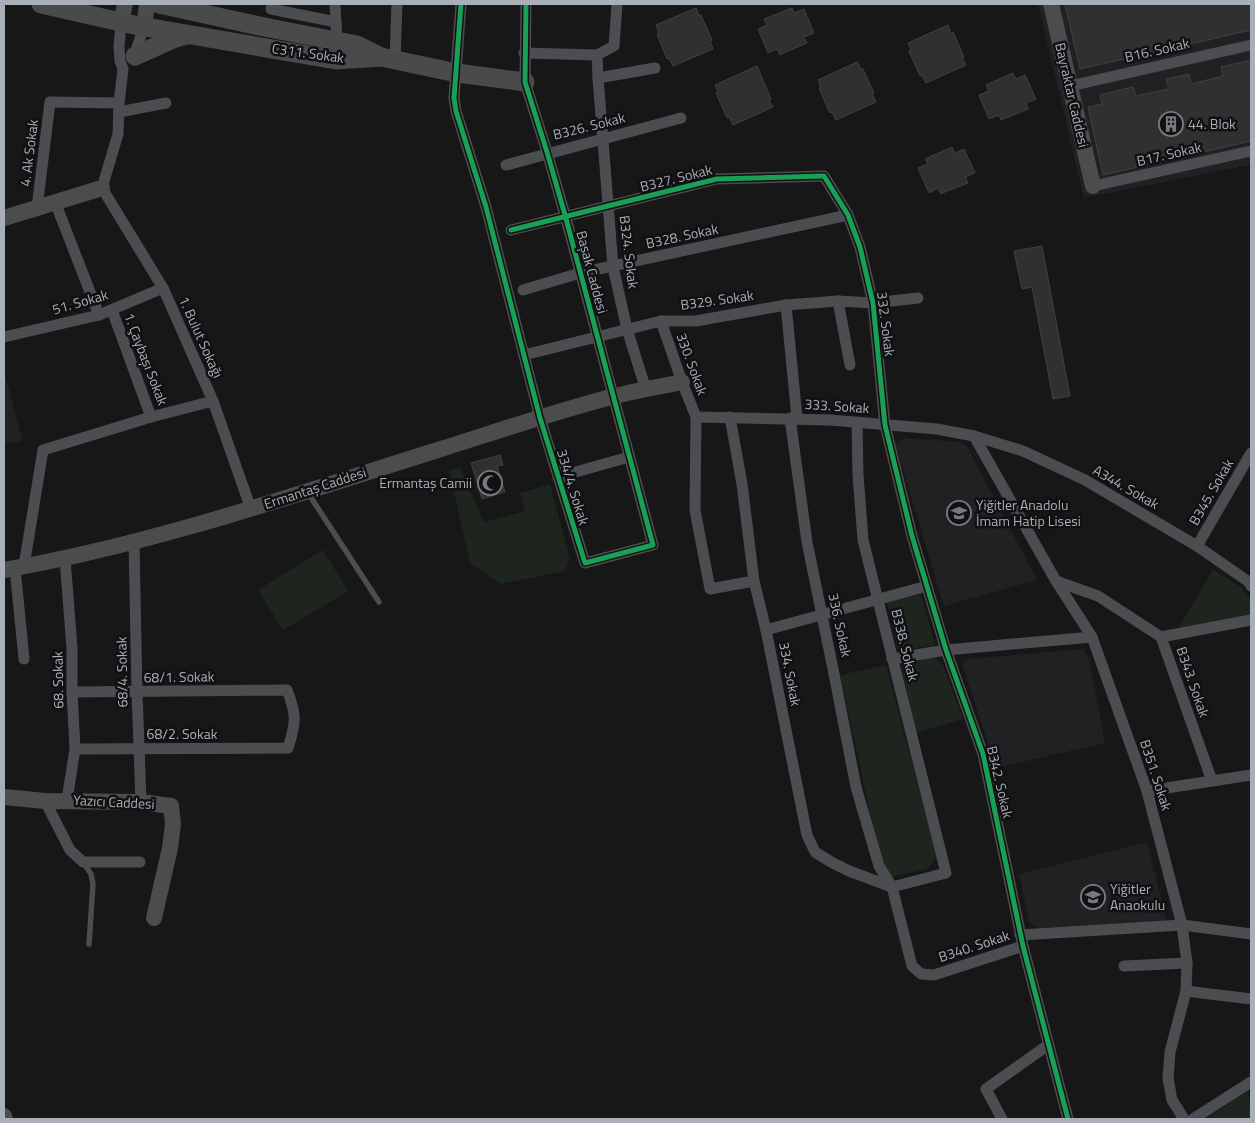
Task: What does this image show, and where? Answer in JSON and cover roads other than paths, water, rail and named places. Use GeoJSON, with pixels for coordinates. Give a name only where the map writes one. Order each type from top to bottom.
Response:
{"type":"FeatureCollection","features":[{"type":"Feature","properties":{"kind":"main road","name":"C311. Sokak"},"geometry":{"type":"LineString","coordinates":[[41,4],[123,13],[144,26],[336,60],[388,58],[457,73],[524,82]]}},
{"type":"Feature","properties":{"kind":"main road"},"geometry":{"type":"LineString","coordinates":[[144,26],[147,4]]}},
{"type":"Feature","properties":{"kind":"main road"},"geometry":{"type":"LineString","coordinates":[[159,4],[186,7],[357,45],[388,58]]}},
{"type":"Feature","properties":{"kind":"main road","name":"Bayraktar Caddesi"},"geometry":{"type":"LineString","coordinates":[[1051,4],[1093,186]]}},
{"type":"Feature","properties":{"kind":"main road"},"geometry":{"type":"LineString","coordinates":[[129,63],[175,38],[188,34]]}},
{"type":"Feature","properties":{"kind":"main road"},"geometry":{"type":"LineString","coordinates":[[4,218],[102,188]]}},
{"type":"Feature","properties":{"kind":"main road","name":"Ermantaş Caddesi"},"geometry":{"type":"LineString","coordinates":[[14,568],[66,559],[134,542],[251,508],[540,418],[613,397],[682,382]]}},
{"type":"Feature","properties":{"kind":"main road","name":"Yazıcı Caddesi"},"geometry":{"type":"LineString","coordinates":[[4,797],[45,801],[141,802],[171,806],[173,824],[170,848],[154,918]]}},
{"type":"Feature","properties":{"kind":"street"},"geometry":{"type":"LineString","coordinates":[[336,4],[337,41]]}},
{"type":"Feature","properties":{"kind":"street"},"geometry":{"type":"LineString","coordinates":[[388,58],[397,4]]}},
{"type":"Feature","properties":{"kind":"street","name":"334/4. Sokak"},"geometry":{"type":"LineString","coordinates":[[461,4],[454,98],[456,111],[486,206],[540,418],[585,563]]}},
{"type":"Feature","properties":{"kind":"street","name":"Başak Caddesi"},"geometry":{"type":"LineString","coordinates":[[526,4],[524,82],[565,215],[653,545],[585,563]]}},
{"type":"Feature","properties":{"kind":"street"},"geometry":{"type":"LineString","coordinates":[[524,53],[597,56],[614,46],[617,4]]}},
{"type":"Feature","properties":{"kind":"street"},"geometry":{"type":"LineString","coordinates":[[271,6],[336,22]]}},
{"type":"Feature","properties":{"kind":"street"},"geometry":{"type":"LineString","coordinates":[[123,13],[119,47],[120,61],[129,63]]}},
{"type":"Feature","properties":{"kind":"street"},"geometry":{"type":"LineString","coordinates":[[102,188],[118,134],[119,108],[129,63],[144,26]]}},
{"type":"Feature","properties":{"kind":"street","name":"B16. Sokak"},"geometry":{"type":"LineString","coordinates":[[1070,86],[1251,45]]}},
{"type":"Feature","properties":{"kind":"street","name":"B324. Sokak"},"geometry":{"type":"LineString","coordinates":[[597,56],[613,267],[627,329],[646,390]]}},
{"type":"Feature","properties":{"kind":"street"},"geometry":{"type":"LineString","coordinates":[[598,78],[655,68]]}},
{"type":"Feature","properties":{"kind":"street","name":"4. Ak Sokak"},"geometry":{"type":"LineString","coordinates":[[37,208],[50,102],[119,108]]}},
{"type":"Feature","properties":{"kind":"street"},"geometry":{"type":"LineString","coordinates":[[119,108],[166,103]]}},
{"type":"Feature","properties":{"kind":"street","name":"B326. Sokak"},"geometry":{"type":"LineString","coordinates":[[506,164],[681,118]]}},
{"type":"Feature","properties":{"kind":"street","name":"B17. Sokak"},"geometry":{"type":"LineString","coordinates":[[1093,186],[1251,151]]}},
{"type":"Feature","properties":{"kind":"street","name":"B327. Sokak"},"geometry":{"type":"LineString","coordinates":[[511,230],[717,178],[824,176]]}},
{"type":"Feature","properties":{"kind":"street","name":"332. Sokak"},"geometry":{"type":"LineString","coordinates":[[824,176],[848,215],[860,247],[873,303],[885,425]]}},
{"type":"Feature","properties":{"kind":"street","name":"1. Bulut Sokağı"},"geometry":{"type":"LineString","coordinates":[[102,188],[163,288],[213,401],[251,508]]}},
{"type":"Feature","properties":{"kind":"street"},"geometry":{"type":"LineString","coordinates":[[55,202],[99,315]]}},
{"type":"Feature","properties":{"kind":"street","name":"B328. Sokak"},"geometry":{"type":"LineString","coordinates":[[523,290],[580,273],[848,215]]}},
{"type":"Feature","properties":{"kind":"street","name":"51. Sokak"},"geometry":{"type":"LineString","coordinates":[[4,337],[99,315],[163,288]]}},
{"type":"Feature","properties":{"kind":"street","name":"B329. Sokak"},"geometry":{"type":"LineString","coordinates":[[524,355],[661,321],[696,321],[786,305],[838,301],[873,303],[918,298]]}},
{"type":"Feature","properties":{"kind":"street"},"geometry":{"type":"LineString","coordinates":[[838,301],[850,365]]}},
{"type":"Feature","properties":{"kind":"street","name":"336. Sokak"},"geometry":{"type":"LineString","coordinates":[[786,305],[794,418],[807,542],[856,787],[879,866],[892,886],[912,966],[920,974],[934,975]]}},
{"type":"Feature","properties":{"kind":"street","name":"1. Çaybaşı Sokak"},"geometry":{"type":"LineString","coordinates":[[112,310],[151,417],[213,401]]}},
{"type":"Feature","properties":{"kind":"street","name":"330. Sokak"},"geometry":{"type":"LineString","coordinates":[[661,321],[696,417]]}},
{"type":"Feature","properties":{"kind":"street"},"geometry":{"type":"LineString","coordinates":[[24,659],[14,568],[42,450],[151,417]]}},
{"type":"Feature","properties":{"kind":"street"},"geometry":{"type":"LineString","coordinates":[[696,417],[695,510],[710,588],[754,581]]}},
{"type":"Feature","properties":{"kind":"street","name":"333. Sokak"},"geometry":{"type":"LineString","coordinates":[[696,417],[794,418],[857,422],[937,429],[974,436]]}},
{"type":"Feature","properties":{"kind":"street","name":"334. Sokak"},"geometry":{"type":"LineString","coordinates":[[730,417],[742,484],[754,581],[766,630],[807,835],[815,852],[831,862],[849,871],[892,886]]}},
{"type":"Feature","properties":{"kind":"street","name":"B338. Sokak"},"geometry":{"type":"LineString","coordinates":[[857,422],[858,474],[863,540],[946,873],[892,886]]}},
{"type":"Feature","properties":{"kind":"street","name":"B342. Sokak"},"geometry":{"type":"LineString","coordinates":[[885,425],[912,536],[946,650],[984,754],[1022,941],[1068,1119]]}},
{"type":"Feature","properties":{"kind":"street"},"geometry":{"type":"LineString","coordinates":[[974,436],[1056,581]]}},
{"type":"Feature","properties":{"kind":"street","name":"A344. Sokak"},"geometry":{"type":"LineString","coordinates":[[974,436],[1023,451],[1085,480],[1197,546],[1249,582],[1251,586]]}},
{"type":"Feature","properties":{"kind":"street","name":"B345. Sokak"},"geometry":{"type":"LineString","coordinates":[[1197,546],[1251,453]]}},
{"type":"Feature","properties":{"kind":"street"},"geometry":{"type":"LineString","coordinates":[[558,477],[629,457]]}},
{"type":"Feature","properties":{"kind":"street","name":"68/4. Sokak"},"geometry":{"type":"LineString","coordinates":[[134,542],[141,802]]}},
{"type":"Feature","properties":{"kind":"street","name":"68. Sokak"},"geometry":{"type":"LineString","coordinates":[[66,559],[72,648],[75,749],[67,800]]}},
{"type":"Feature","properties":{"kind":"street","name":"B351. Sokak"},"geometry":{"type":"LineString","coordinates":[[1056,581],[1092,636],[1147,791],[1182,925],[1187,963],[1186,991],[1170,1052],[1168,1078],[1172,1100],[1184,1119]]}},
{"type":"Feature","properties":{"kind":"street","name":"B343. Sokak"},"geometry":{"type":"LineString","coordinates":[[1056,581],[1098,596],[1162,637],[1212,781]]}},
{"type":"Feature","properties":{"kind":"street"},"geometry":{"type":"LineString","coordinates":[[766,630],[927,586]]}},
{"type":"Feature","properties":{"kind":"street"},"geometry":{"type":"LineString","coordinates":[[1162,637],[1251,620]]}},
{"type":"Feature","properties":{"kind":"street"},"geometry":{"type":"LineString","coordinates":[[892,659],[946,650],[1092,636]]}},
{"type":"Feature","properties":{"kind":"street","name":"68/1. Sokak"},"geometry":{"type":"LineString","coordinates":[[72,692],[287,690],[294,707],[295,726],[288,748]]}},
{"type":"Feature","properties":{"kind":"street","name":"68/2. Sokak"},"geometry":{"type":"LineString","coordinates":[[75,749],[288,748]]}},
{"type":"Feature","properties":{"kind":"street"},"geometry":{"type":"LineString","coordinates":[[1147,791],[1251,774]]}},
{"type":"Feature","properties":{"kind":"street"},"geometry":{"type":"LineString","coordinates":[[45,801],[70,850],[83,862],[140,862]]}},
{"type":"Feature","properties":{"kind":"street","name":"B340. Sokak"},"geometry":{"type":"LineString","coordinates":[[934,975],[1022,941],[1182,925],[1251,934]]}},
{"type":"Feature","properties":{"kind":"street"},"geometry":{"type":"LineString","coordinates":[[1124,966],[1187,963]]}},
{"type":"Feature","properties":{"kind":"street"},"geometry":{"type":"LineString","coordinates":[[1186,991],[1251,999]]}},
{"type":"Feature","properties":{"kind":"street"},"geometry":{"type":"LineString","coordinates":[[1002,1119],[986,1089],[1048,1045]]}},
{"type":"Feature","properties":{"kind":"street"},"geometry":{"type":"LineString","coordinates":[[1193,1119],[1251,1082]]}},
{"type":"Feature","properties":{"kind":"lane"},"geometry":{"type":"LineString","coordinates":[[306,491],[379,602]]}},
{"type":"Feature","properties":{"kind":"lane"},"geometry":{"type":"LineString","coordinates":[[83,862],[91,874],[93,884],[89,944]]}},
{"type":"Feature","properties":{"kind":"place","name":"44. Blok"},"geometry":{"type":"Point","coordinates":[1171,124]}},
{"type":"Feature","properties":{"kind":"place","name":"Ermantaş Camii"},"geometry":{"type":"Point","coordinates":[490,483]}},
{"type":"Feature","properties":{"kind":"place","name":"Yiğitler Anadolu İmam Hatip Lisesi"},"geometry":{"type":"Point","coordinates":[959,513]}},
{"type":"Feature","properties":{"kind":"place","name":"Yiğitler Anaokulu"},"geometry":{"type":"Point","coordinates":[1093,897]}}]}
